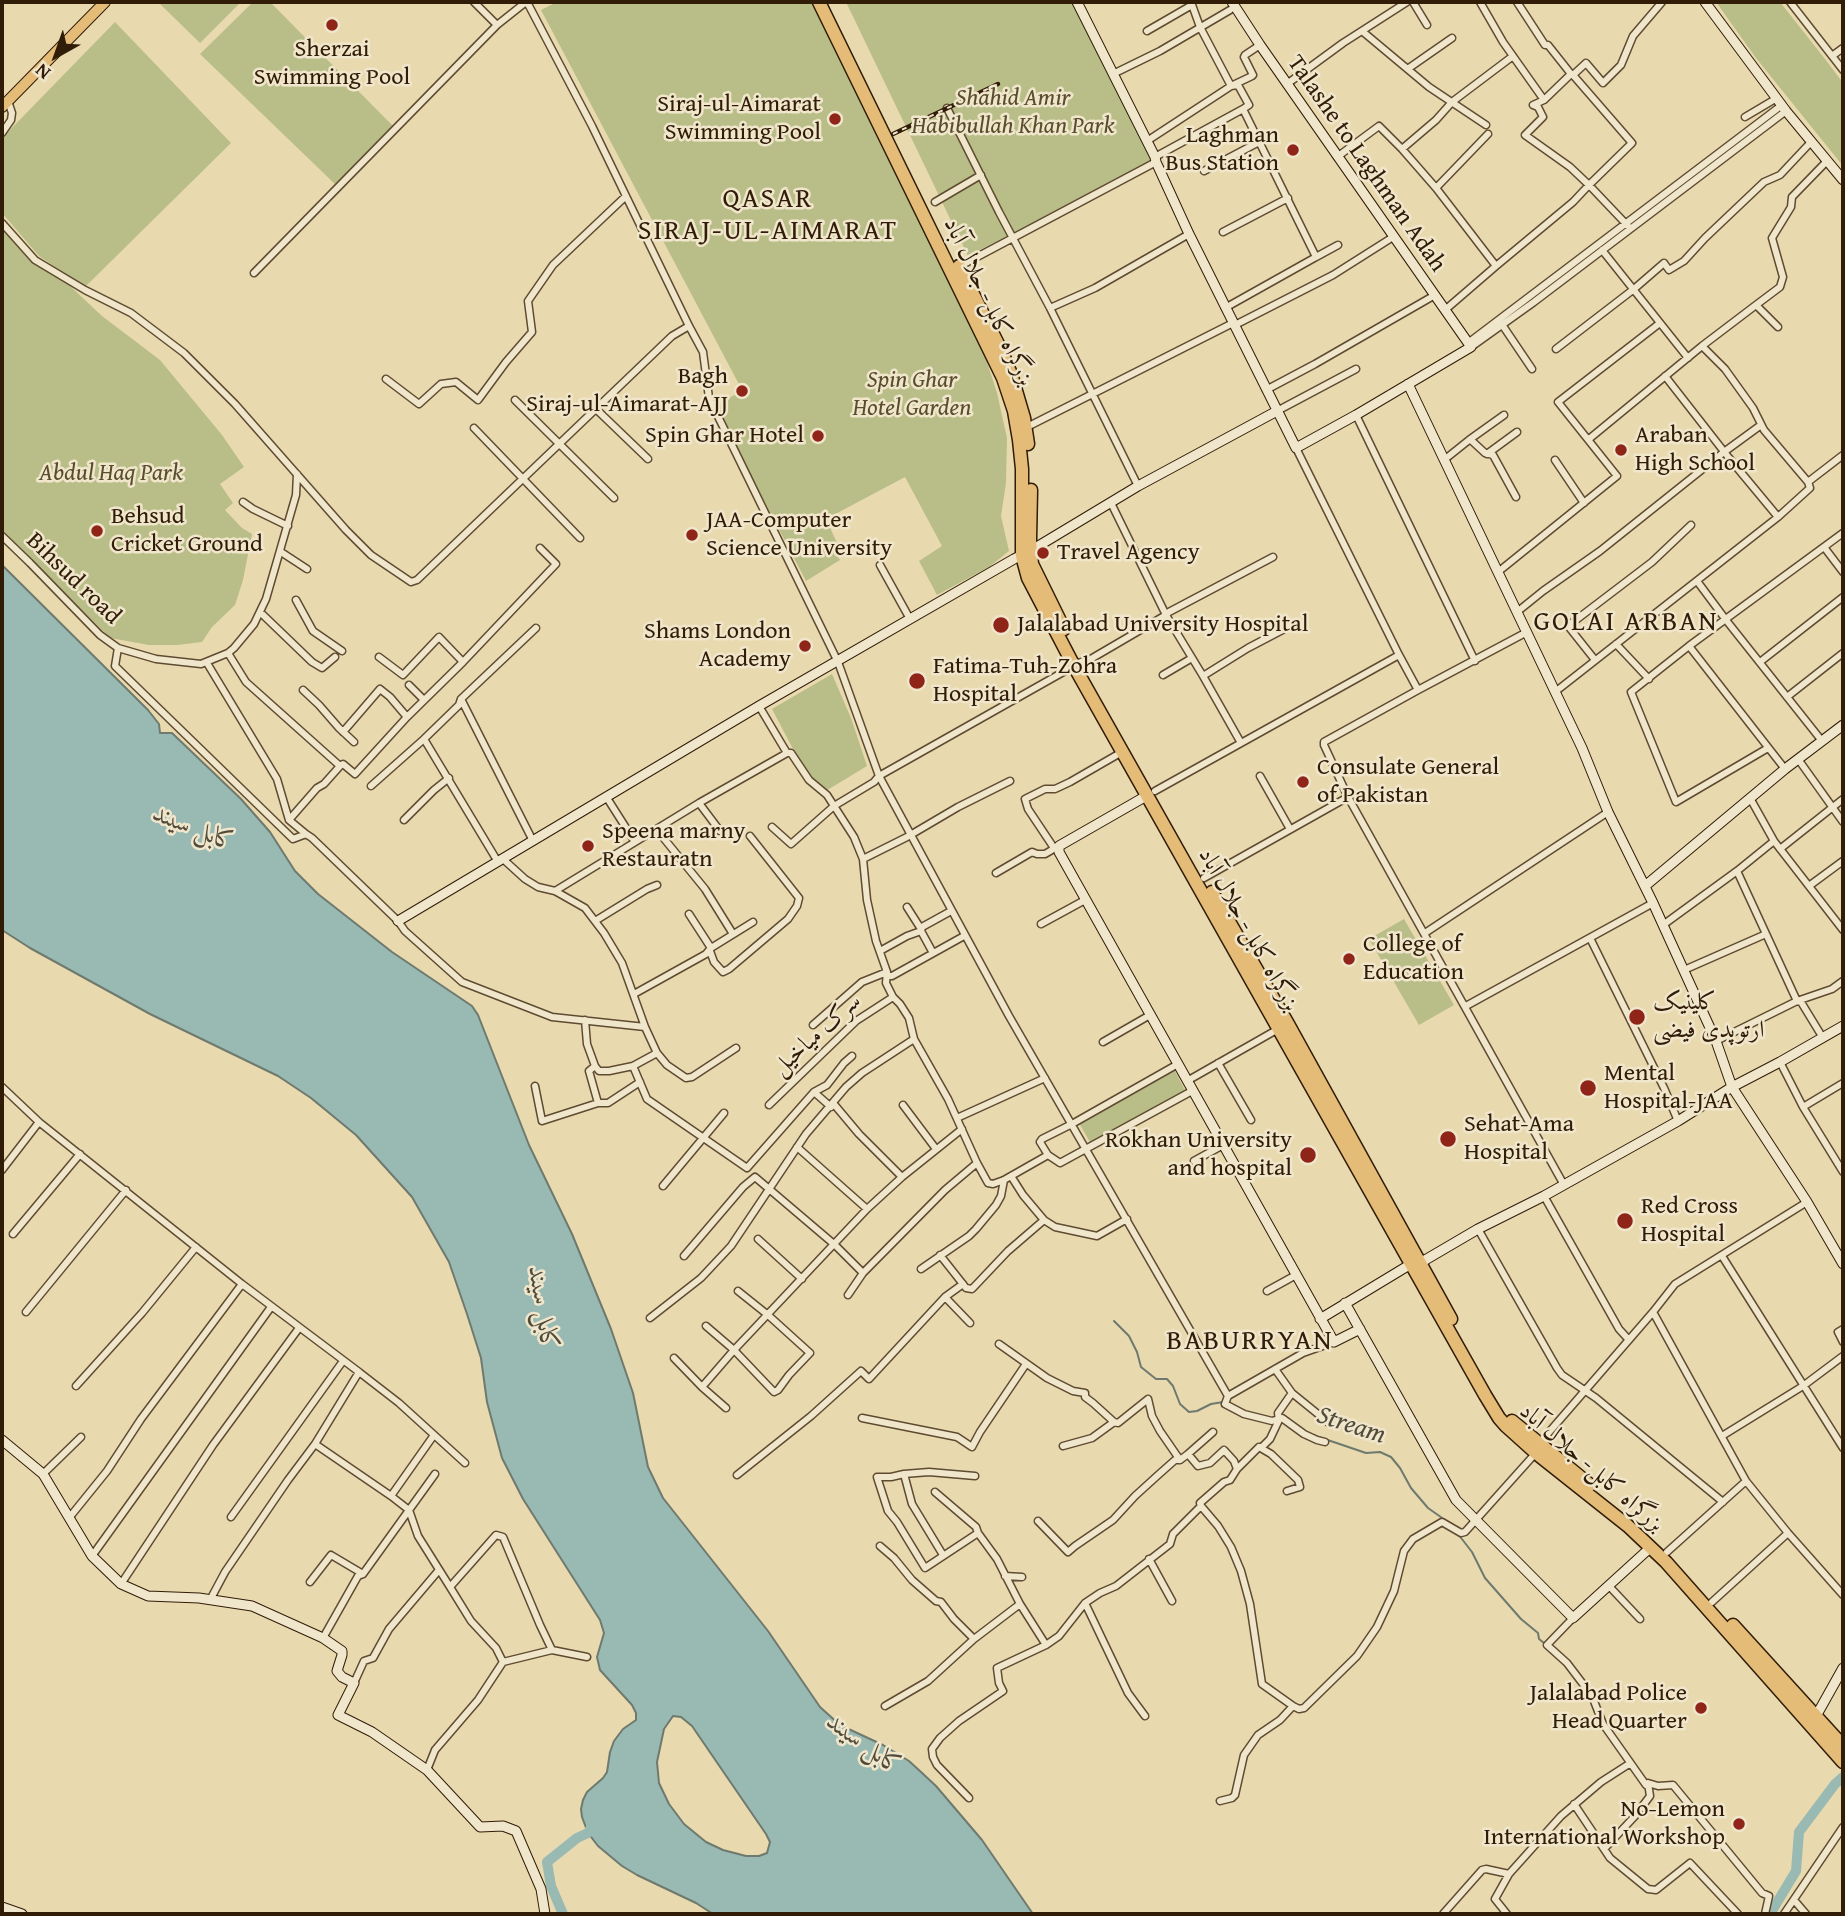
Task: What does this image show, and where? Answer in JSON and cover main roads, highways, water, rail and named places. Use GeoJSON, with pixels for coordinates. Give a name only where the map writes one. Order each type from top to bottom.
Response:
{"type":"FeatureCollection","features":[{"type":"Feature","properties":{"kind":"highway","name":"بزرگراه کابل- جلال آباد"},"geometry":{"type":"LineString","coordinates":[[819,2],[955,269]]}},
{"type":"Feature","properties":{"kind":"highway","name":"بزرگراه کابل- جلال آباد"},"geometry":{"type":"LineString","coordinates":[[828,2],[955,269],[1003,378],[1014,411],[1022,469],[1028,578],[1284,1026]]}},
{"type":"Feature","properties":{"kind":"highway","name":"بزرگراه کابل- جلال آباد"},"geometry":{"type":"LineString","coordinates":[[1078,664],[1123,752],[1204,878],[1416,1265],[1494,1397],[1510,1419],[1538,1448],[1651,1547],[1814,1721]]}},
{"type":"Feature","properties":{"kind":"highway","name":"بزرگراه کابل- جلال آباد"},"geometry":{"type":"LineString","coordinates":[[1538,1448],[1645,1530],[1667,1552],[1842,1755]]}},
{"type":"Feature","properties":{"kind":"main road"},"geometry":{"type":"LineString","coordinates":[[5,104],[105,2]]}},
{"type":"Feature","properties":{"kind":"water","name":"کابل سيند"},"geometry":{"type":"Polygon","coordinates":[[[2,565],[148,710],[159,724],[160,733],[172,733],[241,799],[270,832],[295,871],[318,894],[392,952],[472,1006],[478,1015],[529,1145],[572,1234],[611,1329],[633,1393],[648,1467],[663,1498],[768,1631],[820,1707],[840,1725],[883,1745],[909,1761],[936,1786],[982,1840],[1033,1914],[713,1914],[637,1875],[598,1846],[588,1833],[582,1817],[583,1800],[587,1792],[607,1772],[614,1741],[623,1729],[636,1720],[636,1713],[600,1670],[597,1657],[604,1633],[600,1620],[523,1499],[502,1458],[487,1402],[481,1358],[467,1314],[449,1262],[412,1197],[356,1135],[311,1098],[278,1076],[150,1014],[2,930],[2,565]],[[673,1716],[664,1729],[657,1762],[659,1783],[669,1804],[684,1824],[706,1842],[746,1856],[767,1853],[770,1842],[766,1834],[692,1726],[681,1717],[673,1716]]]}},
{"type":"Feature","properties":{"kind":"waterway","name":"Stream"},"geometry":{"type":"LineString","coordinates":[[1114,1321],[1129,1336],[1141,1367],[1156,1379],[1167,1379],[1180,1404],[1189,1412],[1223,1402]]}},
{"type":"Feature","properties":{"kind":"waterway","name":"Stream"},"geometry":{"type":"LineString","coordinates":[[1313,1435],[1366,1453],[1380,1452],[1391,1457],[1428,1508],[1445,1520]]}},
{"type":"Feature","properties":{"kind":"waterway","name":"Stream"},"geometry":{"type":"LineString","coordinates":[[1458,1534],[1472,1552],[1485,1578],[1521,1619],[1538,1633],[1539,1639],[1544,1643]]}},
{"type":"Feature","properties":{"kind":"waterway"},"geometry":{"type":"LineString","coordinates":[[1770,1914],[1796,1871],[1799,1832],[1843,1777]]}},
{"type":"Feature","properties":{"kind":"waterway"},"geometry":{"type":"LineString","coordinates":[[563,1914],[551,1886],[547,1862],[577,1838],[588,1833],[595,1820]]}},
{"type":"Feature","properties":{"kind":"railway"},"geometry":{"type":"LineString","coordinates":[[893,134],[998,84]]}},
{"type":"Feature","properties":{"kind":"place","name":"Sherzai Swimming Pool"},"geometry":{"type":"Point","coordinates":[332,25]}},
{"type":"Feature","properties":{"kind":"place","name":"Siraj-ul-Aimarat Swimming Pool"},"geometry":{"type":"Point","coordinates":[835,119]}},
{"type":"Feature","properties":{"kind":"place","name":"Laghman Bus Station"},"geometry":{"type":"Point","coordinates":[1293,150]}},
{"type":"Feature","properties":{"kind":"place","name":"Bagh Siraj-ul-Aimarat-AJJ"},"geometry":{"type":"Point","coordinates":[742,391]}},
{"type":"Feature","properties":{"kind":"place","name":"Spin Ghar Hotel"},"geometry":{"type":"Point","coordinates":[818,436]}},
{"type":"Feature","properties":{"kind":"place","name":"Araban High School"},"geometry":{"type":"Point","coordinates":[1621,450]}},
{"type":"Feature","properties":{"kind":"place","name":"Behsud Cricket Ground"},"geometry":{"type":"Point","coordinates":[97,531]}},
{"type":"Feature","properties":{"kind":"place","name":"JAA-Computer Science University"},"geometry":{"type":"Point","coordinates":[692,535]}},
{"type":"Feature","properties":{"kind":"place","name":"Travel Agency"},"geometry":{"type":"Point","coordinates":[1043,553]}},
{"type":"Feature","properties":{"kind":"place","name":"Jalalabad University Hospital"},"geometry":{"type":"Point","coordinates":[1001,625]}},
{"type":"Feature","properties":{"kind":"place","name":"Shams London Academy"},"geometry":{"type":"Point","coordinates":[805,646]}},
{"type":"Feature","properties":{"kind":"place","name":"Fatima-Tuh-Zohra Hospital"},"geometry":{"type":"Point","coordinates":[917,681]}},
{"type":"Feature","properties":{"kind":"place","name":"Consulate General of Pakistan"},"geometry":{"type":"Point","coordinates":[1303,782]}},
{"type":"Feature","properties":{"kind":"place","name":"Speena marny Restauratn"},"geometry":{"type":"Point","coordinates":[588,846]}},
{"type":"Feature","properties":{"kind":"place","name":"College of Education"},"geometry":{"type":"Point","coordinates":[1349,959]}},
{"type":"Feature","properties":{"kind":"place","name":"کلینیک ارتوپدی فیضی"},"geometry":{"type":"Point","coordinates":[1637,1017]}},
{"type":"Feature","properties":{"kind":"place","name":"Mental Hospital-JAA"},"geometry":{"type":"Point","coordinates":[1588,1088]}},
{"type":"Feature","properties":{"kind":"place","name":"Sehat-Ama Hospital"},"geometry":{"type":"Point","coordinates":[1448,1139]}},
{"type":"Feature","properties":{"kind":"place","name":"Rokhan University and hospital"},"geometry":{"type":"Point","coordinates":[1308,1155]}},
{"type":"Feature","properties":{"kind":"place","name":"Red Cross Hospital"},"geometry":{"type":"Point","coordinates":[1625,1221]}},
{"type":"Feature","properties":{"kind":"place","name":"Jalalabad Police Head Quarter"},"geometry":{"type":"Point","coordinates":[1701,1708]}},
{"type":"Feature","properties":{"kind":"place","name":"No-Lemon International Workshop"},"geometry":{"type":"Point","coordinates":[1739,1824]}},
{"type":"Feature","properties":{"kind":"district","name":"QASAR SIRAJ-UL-AIMARAT"},"geometry":{"type":"Point","coordinates":[768,216]}},
{"type":"Feature","properties":{"kind":"district","name":"GOLAI ARBAN"},"geometry":{"type":"Point","coordinates":[1626,623]}},
{"type":"Feature","properties":{"kind":"district","name":"BABURRYAN"},"geometry":{"type":"Point","coordinates":[1250,1342]}},
{"type":"Feature","properties":{"kind":"park label","name":"Shahid Amir Habibullah Khan Park"},"geometry":{"type":"Point","coordinates":[1013,113]}},
{"type":"Feature","properties":{"kind":"park label","name":"Spin Ghar Hotel Garden"},"geometry":{"type":"Point","coordinates":[912,395]}},
{"type":"Feature","properties":{"kind":"park label","name":"Abdul Haq Park"},"geometry":{"type":"Point","coordinates":[111,474]}}]}
